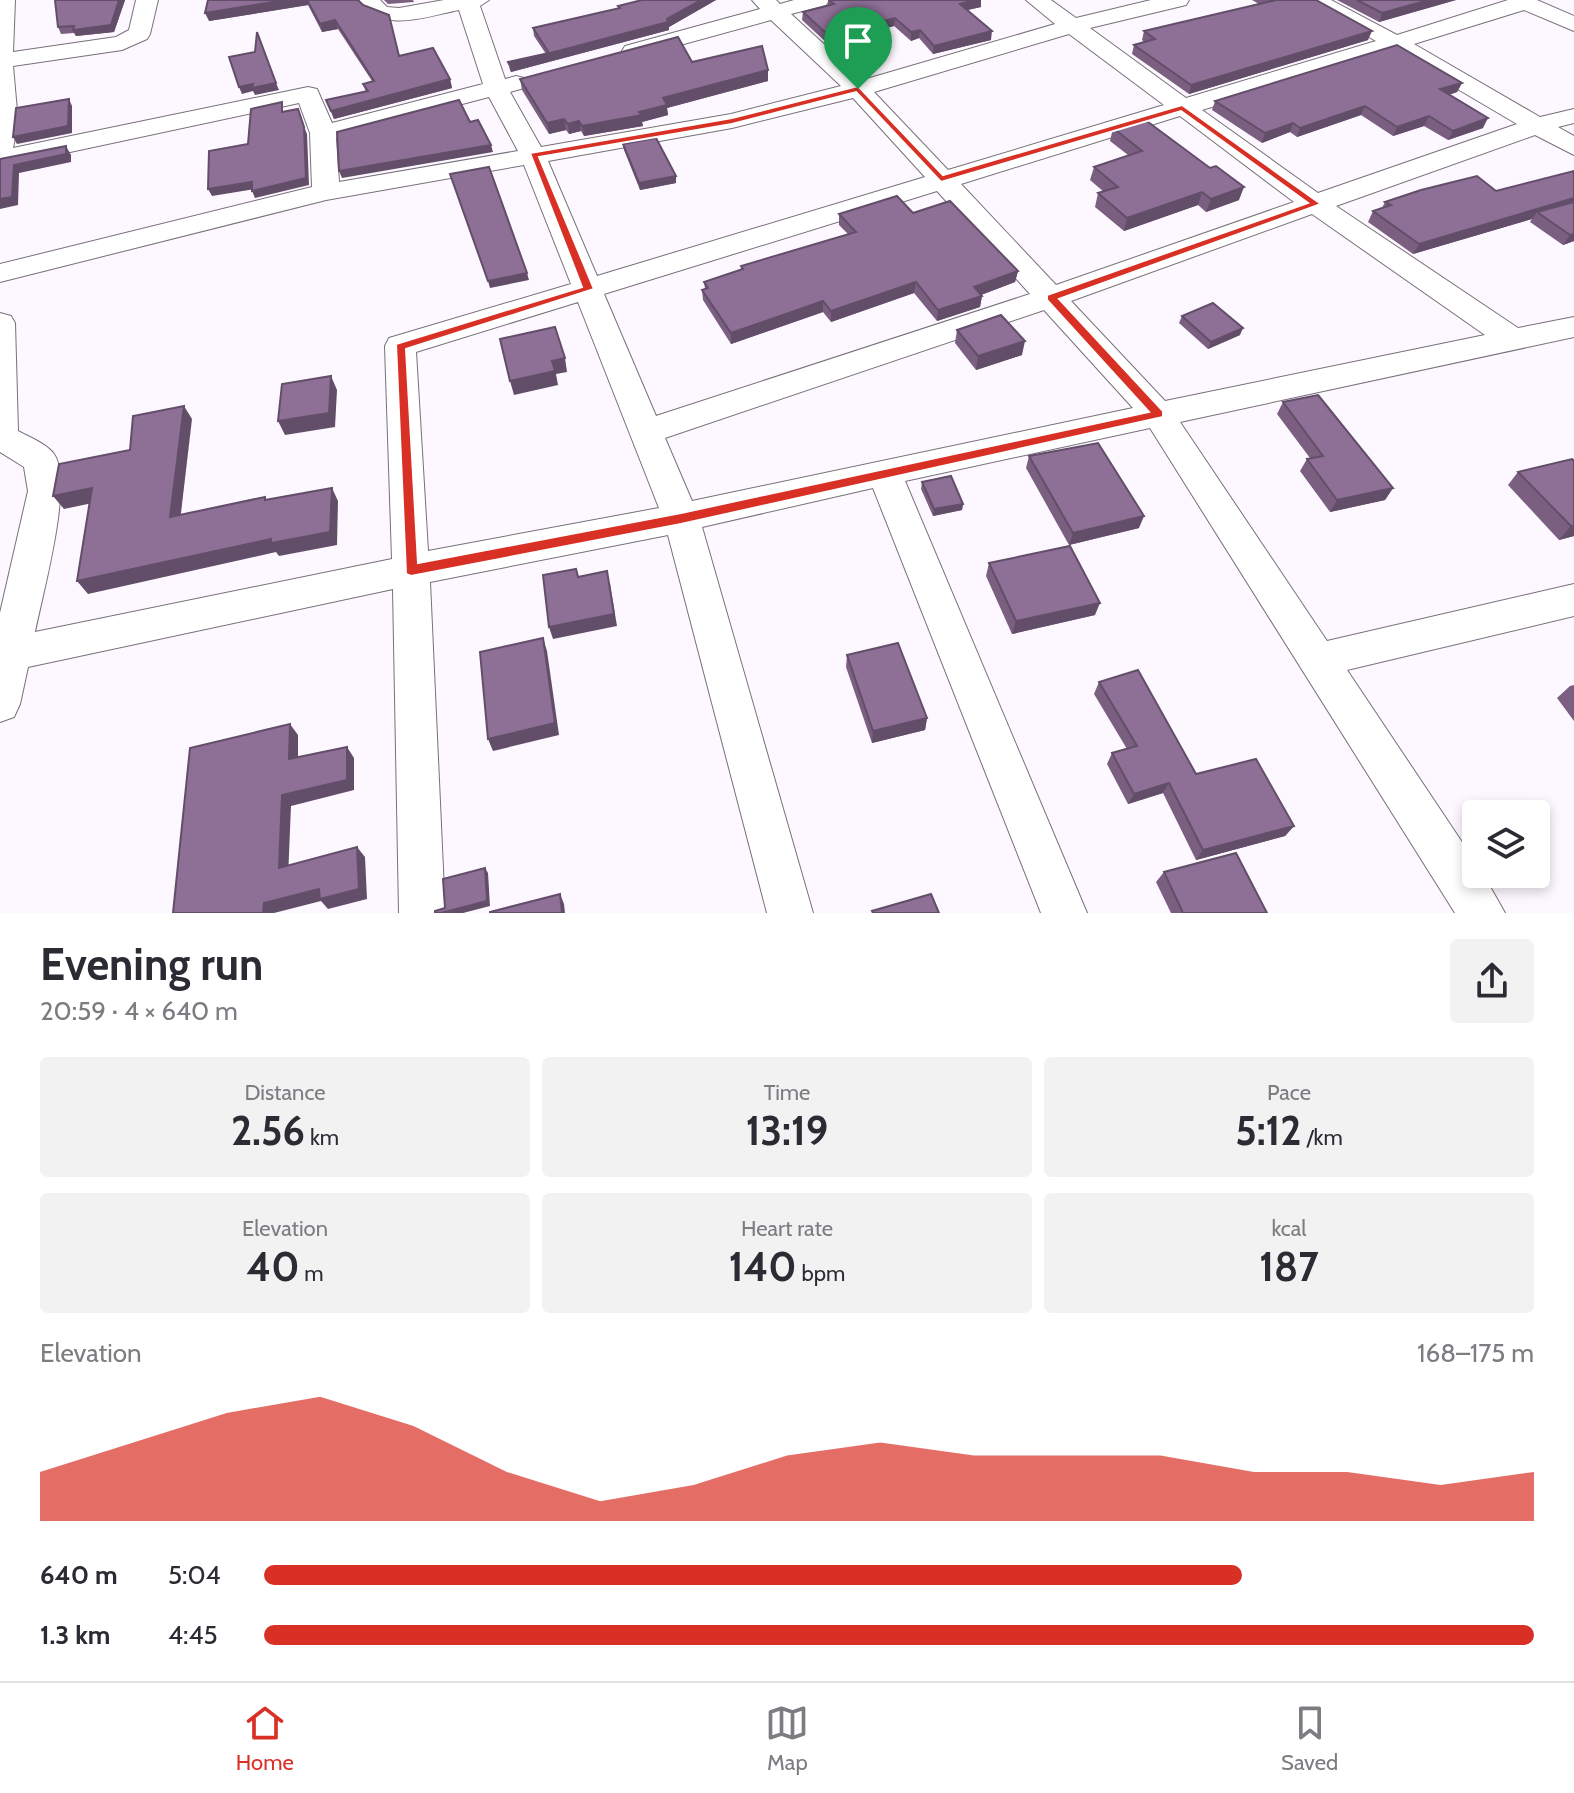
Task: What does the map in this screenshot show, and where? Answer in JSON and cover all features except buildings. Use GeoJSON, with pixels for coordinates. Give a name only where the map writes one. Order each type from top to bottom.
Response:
{"type":"FeatureCollection","features":[{"type":"Feature","properties":{"kind":"street"},"geometry":{"type":"LineString","coordinates":[[0,151],[6,122],[1,61],[4,0]]}},
{"type":"Feature","properties":{"kind":"street"},"geometry":{"type":"LineString","coordinates":[[1,61],[122,43],[139,34],[147,0]]}},
{"type":"Feature","properties":{"kind":"street"},"geometry":{"type":"LineString","coordinates":[[368,0],[380,12],[391,15],[473,1],[496,89],[533,155],[681,518],[790,913]]}},
{"type":"Feature","properties":{"kind":"street"},"geometry":{"type":"LineString","coordinates":[[614,56],[770,6],[818,0]]}},
{"type":"Feature","properties":{"kind":"street"},"geometry":{"type":"LineString","coordinates":[[1037,0],[1315,204],[1514,340]]}},
{"type":"Feature","properties":{"kind":"street"},"geometry":{"type":"LineString","coordinates":[[0,273],[326,192],[732,121],[858,89],[1072,26],[1178,0]]}},
{"type":"Feature","properties":{"kind":"street"},"geometry":{"type":"LineString","coordinates":[[1315,0],[1398,44],[1574,147]]}},
{"type":"Feature","properties":{"kind":"street"},"geometry":{"type":"LineString","coordinates":[[422,913],[400,346],[941,179],[1398,44],[1522,2],[1574,24]]}},
{"type":"Feature","properties":{"kind":"street"},"geometry":{"type":"LineString","coordinates":[[770,6],[858,89],[1158,414],[1482,913]]}},
{"type":"Feature","properties":{"kind":"street"},"geometry":{"type":"LineString","coordinates":[[323,133],[540,77]]}},
{"type":"Feature","properties":{"kind":"street"},"geometry":{"type":"LineString","coordinates":[[0,159],[308,94],[323,133],[326,192]]}},
{"type":"Feature","properties":{"kind":"street"},"geometry":{"type":"LineString","coordinates":[[647,432],[1051,297],[1538,125],[1574,116]]}},
{"type":"Feature","properties":{"kind":"street"},"geometry":{"type":"LineString","coordinates":[[0,323],[1,437],[40,460],[45,491],[6,655],[0,704]]}},
{"type":"Feature","properties":{"kind":"street"},"geometry":{"type":"LineString","coordinates":[[6,655],[411,570],[681,518],[884,472],[1574,327]]}},
{"type":"Feature","properties":{"kind":"street"},"geometry":{"type":"LineString","coordinates":[[884,472],[1064,913]]}},
{"type":"Feature","properties":{"kind":"street"},"geometry":{"type":"LineString","coordinates":[[1318,660],[1574,600]]}},
{"type":"Feature","properties":{"kind":"route"},"geometry":{"type":"LineString","coordinates":[[858,89],[941,179],[1182,108],[1315,204],[1051,297],[1158,414],[681,518],[411,570],[400,346],[589,289],[533,155],[732,121],[858,89]]}}]}
